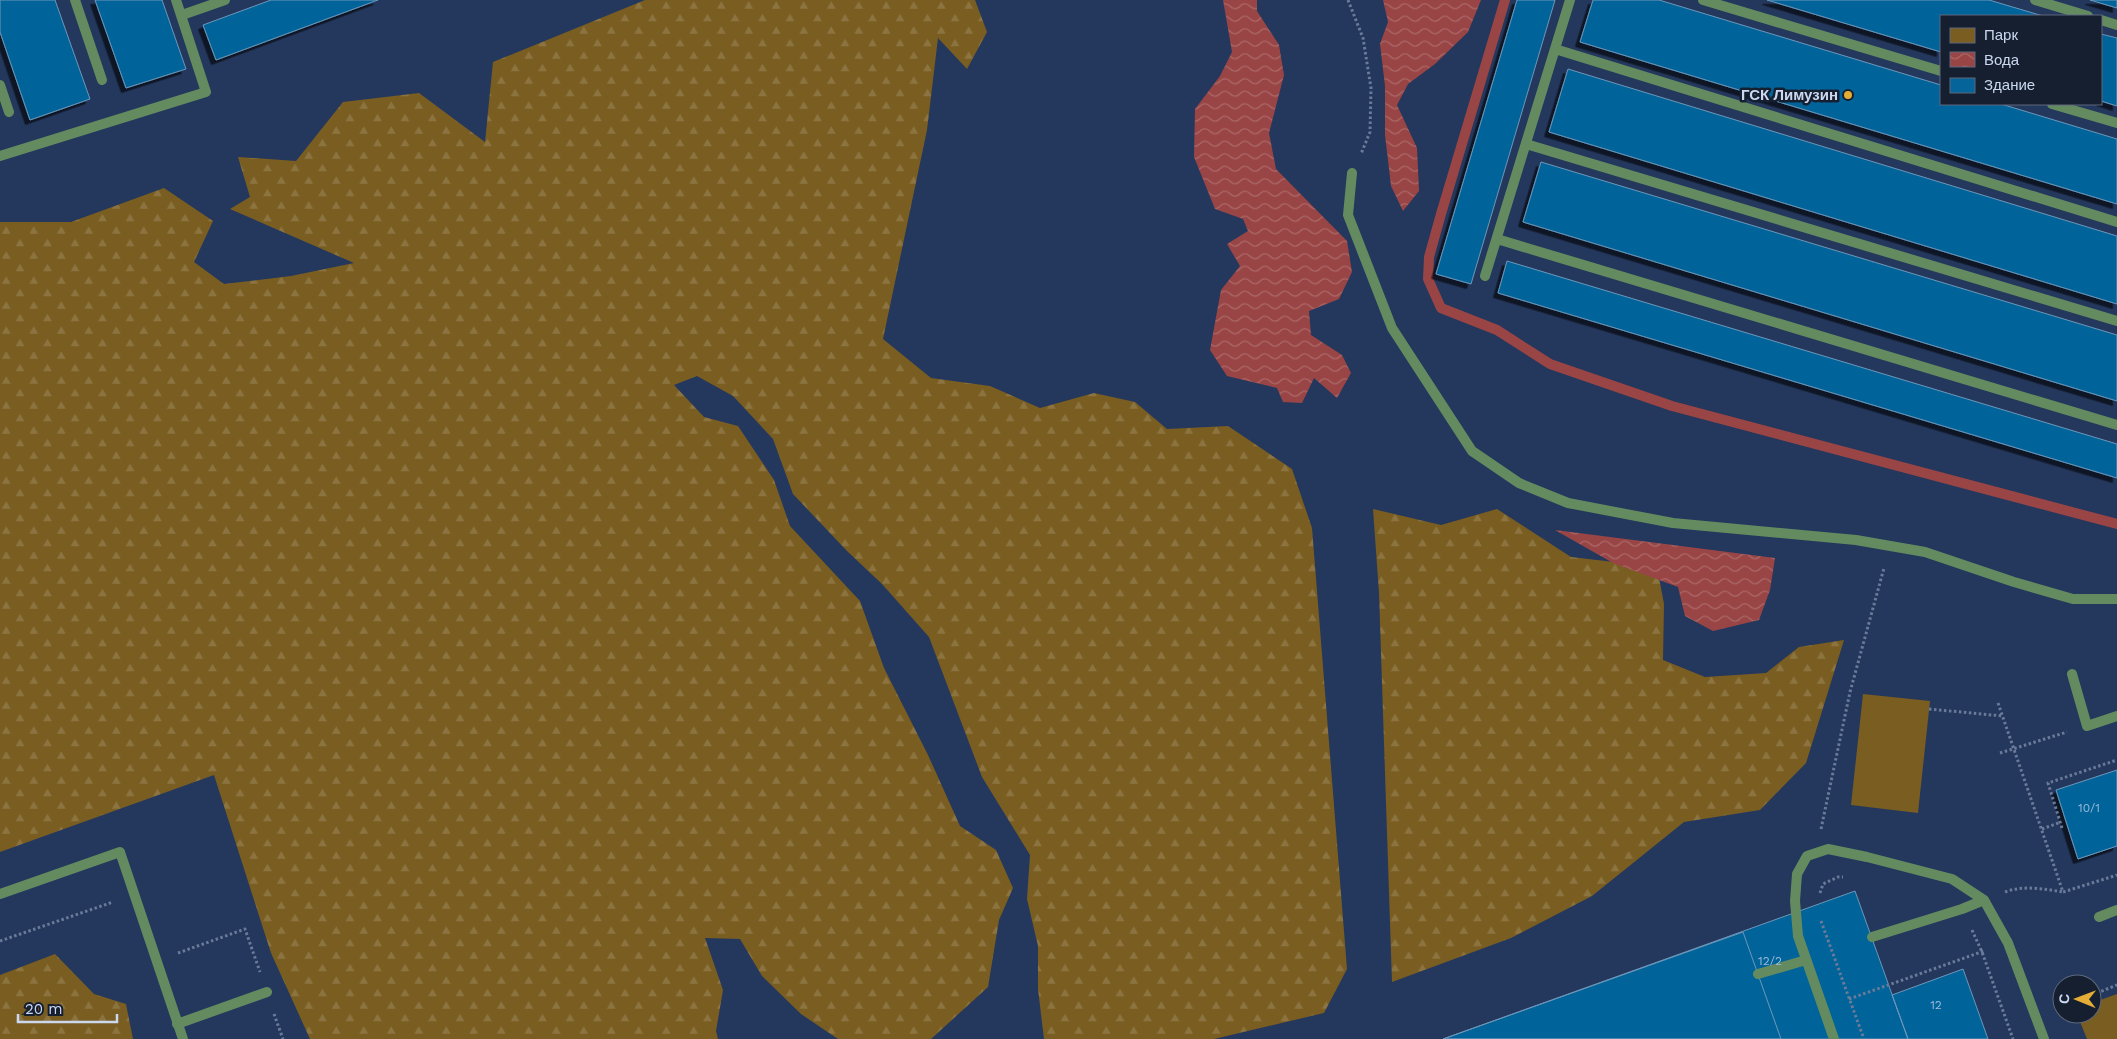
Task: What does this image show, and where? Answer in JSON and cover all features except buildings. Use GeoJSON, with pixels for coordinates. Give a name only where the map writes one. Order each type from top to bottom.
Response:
{"type":"FeatureCollection","features":[{"type":"Feature","properties":{"kind":"lane"},"geometry":{"type":"LineString","coordinates":[[75,0],[102,80]]}},
{"type":"Feature","properties":{"kind":"lane"},"geometry":{"type":"LineString","coordinates":[[0,156],[206,92],[176,0]]}},
{"type":"Feature","properties":{"kind":"lane"},"geometry":{"type":"LineString","coordinates":[[182,16],[226,0]]}},
{"type":"Feature","properties":{"kind":"lane"},"geometry":{"type":"LineString","coordinates":[[1485,276],[1570,0]]}},
{"type":"Feature","properties":{"kind":"lane"},"geometry":{"type":"LineString","coordinates":[[1703,0],[1940,71]]}},
{"type":"Feature","properties":{"kind":"lane"},"geometry":{"type":"LineString","coordinates":[[2035,0],[2085,15]]}},
{"type":"Feature","properties":{"kind":"lane"},"geometry":{"type":"LineString","coordinates":[[2102,20],[2117,25]]}},
{"type":"Feature","properties":{"kind":"lane"},"geometry":{"type":"LineString","coordinates":[[1555,49],[2117,222]]}},
{"type":"Feature","properties":{"kind":"lane"},"geometry":{"type":"LineString","coordinates":[[0,85],[9,112]]}},
{"type":"Feature","properties":{"kind":"lane"},"geometry":{"type":"LineString","coordinates":[[2055,105],[2117,123]]}},
{"type":"Feature","properties":{"kind":"lane"},"geometry":{"type":"LineString","coordinates":[[1526,144],[2117,322]]}},
{"type":"Feature","properties":{"kind":"lane"},"geometry":{"type":"LineString","coordinates":[[1352,174],[1348,215],[1392,328],[1472,451],[1518,484],[1568,503],[1673,523],[1856,540],[1925,552],[2014,582],[2073,599],[2117,599]]}},
{"type":"Feature","properties":{"kind":"lane"},"geometry":{"type":"LineString","coordinates":[[1497,239],[2117,424]]}},
{"type":"Feature","properties":{"kind":"lane"},"geometry":{"type":"LineString","coordinates":[[2072,674],[2087,726],[2117,716]]}},
{"type":"Feature","properties":{"kind":"lane"},"geometry":{"type":"LineString","coordinates":[[1834,1039],[1798,936],[1795,901],[1797,874],[1807,856],[1828,849],[1952,879],[1984,900],[2008,943],[2044,1039]]}},
{"type":"Feature","properties":{"kind":"lane"},"geometry":{"type":"LineString","coordinates":[[0,894],[120,852],[182,1039]]}},
{"type":"Feature","properties":{"kind":"lane"},"geometry":{"type":"LineString","coordinates":[[1872,937],[1962,909],[1984,900]]}},
{"type":"Feature","properties":{"kind":"lane"},"geometry":{"type":"LineString","coordinates":[[2099,916],[2117,910]]}},
{"type":"Feature","properties":{"kind":"lane"},"geometry":{"type":"LineString","coordinates":[[1758,974],[1806,960]]}},
{"type":"Feature","properties":{"kind":"lane"},"geometry":{"type":"LineString","coordinates":[[177,1024],[267,992]]}},
{"type":"Feature","properties":{"kind":"path"},"geometry":{"type":"LineString","coordinates":[[1348,0],[1363,38],[1371,88],[1370,132],[1352,174]]}},
{"type":"Feature","properties":{"kind":"path"},"geometry":{"type":"LineString","coordinates":[[1819,852],[1823,815],[1850,692],[1884,572],[1882,545]]}},
{"type":"Feature","properties":{"kind":"path"},"geometry":{"type":"LineString","coordinates":[[1998,703],[2063,892]]}},
{"type":"Feature","properties":{"kind":"path"},"geometry":{"type":"LineString","coordinates":[[1929,709],[2003,716]]}},
{"type":"Feature","properties":{"kind":"path"},"geometry":{"type":"LineString","coordinates":[[2000,753],[2054,736]]}},
{"type":"Feature","properties":{"kind":"path"},"geometry":{"type":"LineString","coordinates":[[2062,828],[2048,783],[2117,760]]}},
{"type":"Feature","properties":{"kind":"path"},"geometry":{"type":"LineString","coordinates":[[2042,830],[2061,822]]}},
{"type":"Feature","properties":{"kind":"path"},"geometry":{"type":"LineString","coordinates":[[1984,900],[2011,889],[2038,888],[2063,892],[2117,875]]}},
{"type":"Feature","properties":{"kind":"path"},"geometry":{"type":"LineString","coordinates":[[1817,899],[1823,884],[1838,877],[1846,878]]}},
{"type":"Feature","properties":{"kind":"path"},"geometry":{"type":"LineString","coordinates":[[0,941],[115,901]]}},
{"type":"Feature","properties":{"kind":"path"},"geometry":{"type":"LineString","coordinates":[[1962,909],[1982,952],[2013,1039]]}},
{"type":"Feature","properties":{"kind":"path"},"geometry":{"type":"LineString","coordinates":[[1820,915],[1864,1039]]}},
{"type":"Feature","properties":{"kind":"path"},"geometry":{"type":"LineString","coordinates":[[156,960],[245,929],[283,1039]]}},
{"type":"Feature","properties":{"kind":"path"},"geometry":{"type":"LineString","coordinates":[[1849,999],[1982,952]]}},
{"type":"Feature","properties":{"kind":"path"},"geometry":{"type":"LineString","coordinates":[[2102,991],[2117,985]]}},
{"type":"Feature","properties":{"kind":"green space"},"geometry":{"type":"Polygon","coordinates":[[[645,0],[975,0],[987,32],[967,69],[938,38],[927,130],[883,339],[931,378],[990,386],[1040,408],[1094,393],[1135,402],[1167,429],[1228,426],[1292,469],[1312,528],[1347,969],[1324,1013],[1214,1039],[1044,1039],[1038,989],[1038,946],[1027,899],[1030,855],[982,777],[929,637],[882,584],[847,551],[793,494],[773,439],[733,396],[697,376],[674,385],[704,417],[738,426],[774,480],[790,526],[860,601],[884,668],[928,755],[960,826],[996,850],[1013,888],[999,920],[988,987],[931,1039],[838,1039],[801,1014],[762,976],[740,939],[705,938],[723,990],[716,1031],[718,1039],[310,1039],[271,953],[214,775],[0,852],[0,222],[71,222],[164,188],[213,221],[194,262],[224,284],[291,276],[354,263],[230,209],[250,197],[238,157],[296,161],[343,102],[419,93],[485,142],[493,62],[645,0]]]}},
{"type":"Feature","properties":{"kind":"green space"},"geometry":{"type":"Polygon","coordinates":[[[1373,509],[1441,525],[1497,509],[1571,557],[1657,567],[1664,604],[1663,660],[1705,677],[1766,673],[1799,647],[1844,640],[1806,763],[1760,810],[1684,822],[1592,896],[1511,938],[1392,982],[1379,593],[1373,509]]]}},
{"type":"Feature","properties":{"kind":"green space"},"geometry":{"type":"Polygon","coordinates":[[[1863,694],[1930,701],[1918,813],[1851,805],[1863,694]]]}},
{"type":"Feature","properties":{"kind":"green space"},"geometry":{"type":"Polygon","coordinates":[[[55,954],[94,994],[126,1004],[133,1039],[0,1039],[0,975],[55,954]]]}},
{"type":"Feature","properties":{"kind":"green space"},"geometry":{"type":"Polygon","coordinates":[[[2117,994],[2117,1039],[2087,1039],[2081,1024],[2102,1024],[2102,999],[2117,994]]]}},
{"type":"Feature","properties":{"kind":"water"},"geometry":{"type":"Polygon","coordinates":[[[1223,0],[1257,0],[1257,11],[1279,45],[1284,75],[1269,133],[1276,169],[1347,241],[1352,272],[1339,299],[1309,311],[1311,335],[1342,355],[1351,373],[1337,398],[1314,378],[1302,403],[1283,402],[1277,388],[1227,376],[1210,350],[1221,290],[1240,266],[1227,244],[1248,231],[1243,219],[1215,209],[1194,157],[1195,109],[1220,76],[1232,52],[1223,0]]]}},
{"type":"Feature","properties":{"kind":"water"},"geometry":{"type":"Polygon","coordinates":[[[1383,0],[1481,0],[1468,32],[1435,64],[1408,84],[1397,105],[1417,148],[1419,191],[1403,211],[1391,186],[1385,135],[1385,86],[1380,44],[1388,22],[1383,0]]]}},
{"type":"Feature","properties":{"kind":"water"},"geometry":{"type":"Polygon","coordinates":[[[1555,530],[1775,558],[1770,590],[1759,620],[1713,631],[1685,616],[1678,587],[1613,563],[1555,530]]]}},
{"type":"Feature","properties":{"kind":"waterway"},"geometry":{"type":"LineString","coordinates":[[1505,0],[1429,257],[1428,279],[1441,308],[1497,330],[1550,364],[1672,406],[2117,524]]}},
{"type":"Feature","properties":{"kind":"place","name":"ГСК Лимузин"},"geometry":{"type":"Point","coordinates":[1848,95]}}]}
